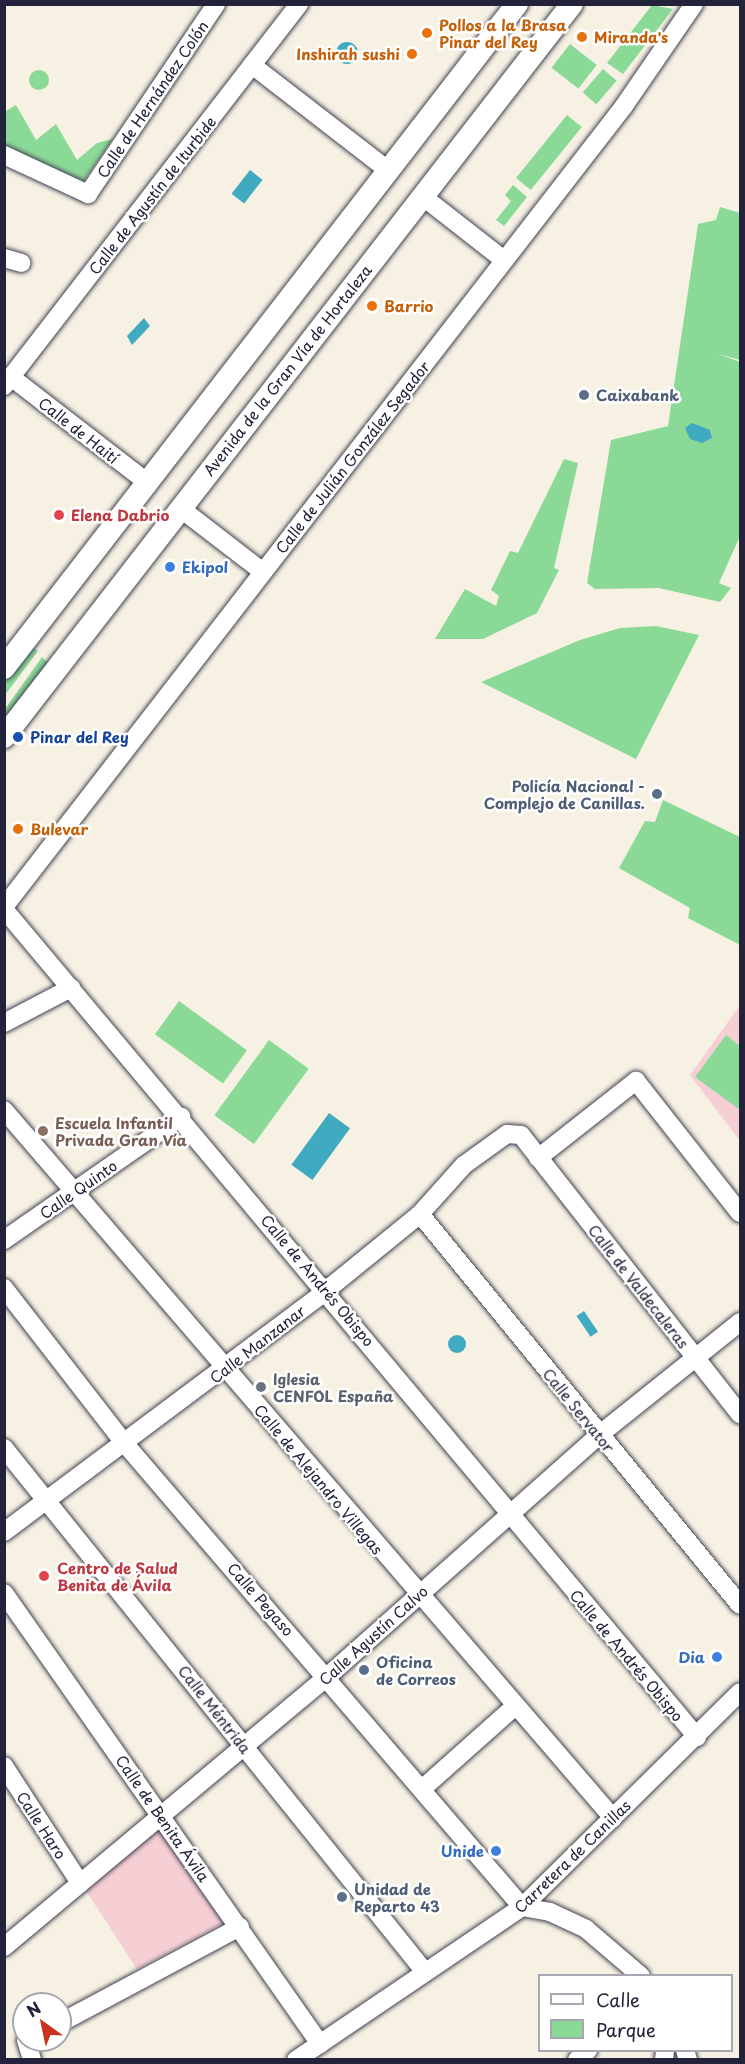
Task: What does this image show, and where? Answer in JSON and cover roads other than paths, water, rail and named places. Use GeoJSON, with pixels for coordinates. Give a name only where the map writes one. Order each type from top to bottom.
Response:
{"type":"FeatureCollection","features":[{"type":"Feature","properties":{"kind":"main road"},"geometry":{"type":"LineString","coordinates":[[4,668],[517,4]]}},
{"type":"Feature","properties":{"kind":"main road","name":"Avenida de la Gran Vía de Hortaleza"},"geometry":{"type":"LineString","coordinates":[[4,737],[572,4]]}},
{"type":"Feature","properties":{"kind":"street","name":"Calle de Hernández Colón"},"geometry":{"type":"LineString","coordinates":[[4,155],[88,194],[216,4]]}},
{"type":"Feature","properties":{"kind":"street","name":"Calle de Agustín de Iturbide"},"geometry":{"type":"LineString","coordinates":[[8,381],[299,4]]}},
{"type":"Feature","properties":{"kind":"street","name":"Calle de Julián González Segador"},"geometry":{"type":"LineString","coordinates":[[4,908],[680,32],[694,4]]}},
{"type":"Feature","properties":{"kind":"street"},"geometry":{"type":"LineString","coordinates":[[252,65],[389,171]]}},
{"type":"Feature","properties":{"kind":"street"},"geometry":{"type":"LineString","coordinates":[[422,196],[504,260]]}},
{"type":"Feature","properties":{"kind":"street","name":"Calle de Haití"},"geometry":{"type":"LineString","coordinates":[[8,381],[148,483]]}},
{"type":"Feature","properties":{"kind":"street"},"geometry":{"type":"LineString","coordinates":[[180,508],[263,572]]}},
{"type":"Feature","properties":{"kind":"street","name":"Calle de Andrés Obispo"},"geometry":{"type":"LineString","coordinates":[[4,908],[328,1289],[508,1516],[697,1737]]}},
{"type":"Feature","properties":{"kind":"street"},"geometry":{"type":"LineString","coordinates":[[4,1023],[71,988]]}},
{"type":"Feature","properties":{"kind":"street"},"geometry":{"type":"LineString","coordinates":[[538,1158],[636,1082],[741,1213]]}},
{"type":"Feature","properties":{"kind":"street","name":"Calle de Alejandro Villegas"},"geometry":{"type":"LineString","coordinates":[[4,1110],[514,1707],[613,1818]]}},
{"type":"Feature","properties":{"kind":"street","name":"Calle Quinto"},"geometry":{"type":"LineString","coordinates":[[4,1240],[181,1117]]}},
{"type":"Feature","properties":{"kind":"street","name":"Calle Manzanar"},"geometry":{"type":"LineString","coordinates":[[4,1532],[126,1445],[328,1289],[420,1214],[458,1172],[507,1134],[521,1136],[538,1158]]}},
{"type":"Feature","properties":{"kind":"street","name":"Calle de Valdecaleras"},"geometry":{"type":"LineString","coordinates":[[538,1158],[741,1414]]}},
{"type":"Feature","properties":{"kind":"street","name":"Calle Servator"},"geometry":{"type":"LineString","coordinates":[[420,1214],[599,1435],[741,1605]]}},
{"type":"Feature","properties":{"kind":"street","name":"Calle Pegaso"},"geometry":{"type":"LineString","coordinates":[[4,1288],[126,1445],[328,1675],[522,1907]]}},
{"type":"Feature","properties":{"kind":"street","name":"Calle Agustín Calvo"},"geometry":{"type":"LineString","coordinates":[[4,1947],[328,1675],[599,1435],[741,1322]]}},
{"type":"Feature","properties":{"kind":"street","name":"Calle Méntrida"},"geometry":{"type":"LineString","coordinates":[[4,1448],[45,1504],[244,1745],[425,1972]]}},
{"type":"Feature","properties":{"kind":"street","name":"Calle de Benita Ávila"},"geometry":{"type":"LineString","coordinates":[[4,1593],[320,2044]]}},
{"type":"Feature","properties":{"kind":"street","name":"Carretera de Canillas"},"geometry":{"type":"LineString","coordinates":[[296,2060],[522,1907],[741,1692]]}},
{"type":"Feature","properties":{"kind":"street"},"geometry":{"type":"LineString","coordinates":[[422,1789],[514,1707]]}},
{"type":"Feature","properties":{"kind":"street","name":"Calle Haro"},"geometry":{"type":"LineString","coordinates":[[4,1766],[80,1883]]}},
{"type":"Feature","properties":{"kind":"street"},"geometry":{"type":"LineString","coordinates":[[522,1907],[550,1912],[586,1929],[639,1974]]}},
{"type":"Feature","properties":{"kind":"street"},"geometry":{"type":"LineString","coordinates":[[72,2017],[240,1927]]}},
{"type":"Feature","properties":{"kind":"water"},"geometry":{"type":"Polygon","coordinates":[[[343,42],[351,42],[358,49],[358,57],[351,64],[343,64],[336,57],[336,49],[343,42]]]}},
{"type":"Feature","properties":{"kind":"water"},"geometry":{"type":"Polygon","coordinates":[[[250,170],[263,180],[244,203],[232,194],[250,170]]]}},
{"type":"Feature","properties":{"kind":"water"},"geometry":{"type":"Polygon","coordinates":[[[144,318],[150,326],[132,345],[127,336],[144,318]]]}},
{"type":"Feature","properties":{"kind":"water"},"geometry":{"type":"Polygon","coordinates":[[[692,423],[710,430],[712,438],[702,443],[690,439],[685,428],[692,423]]]}},
{"type":"Feature","properties":{"kind":"water"},"geometry":{"type":"Polygon","coordinates":[[[329,1113],[350,1128],[312,1180],[291,1165],[329,1113]]]}},
{"type":"Feature","properties":{"kind":"water"},"geometry":{"type":"Polygon","coordinates":[[[584,1311],[598,1332],[591,1337],[577,1316],[584,1311]]]}},
{"type":"Feature","properties":{"kind":"water"},"geometry":{"type":"Polygon","coordinates":[[[457,1335],[463,1338],[466,1344],[463,1350],[457,1353],[451,1350],[448,1344],[451,1338],[457,1335]]]}},
{"type":"Feature","properties":{"kind":"place","name":"Pollos a la Brasa Pinar del Rey"},"geometry":{"type":"Point","coordinates":[427,33]}},
{"type":"Feature","properties":{"kind":"place","name":"Miranda's"},"geometry":{"type":"Point","coordinates":[582,37]}},
{"type":"Feature","properties":{"kind":"place","name":"Inshirah sushi"},"geometry":{"type":"Point","coordinates":[412,54]}},
{"type":"Feature","properties":{"kind":"place","name":"Barrio"},"geometry":{"type":"Point","coordinates":[372,306]}},
{"type":"Feature","properties":{"kind":"place","name":"Caixabank"},"geometry":{"type":"Point","coordinates":[584,395]}},
{"type":"Feature","properties":{"kind":"place","name":"Elena Dabrio"},"geometry":{"type":"Point","coordinates":[59,515]}},
{"type":"Feature","properties":{"kind":"place","name":"Ekipol"},"geometry":{"type":"Point","coordinates":[170,567]}},
{"type":"Feature","properties":{"kind":"place","name":"Pinar del Rey"},"geometry":{"type":"Point","coordinates":[18,737]}},
{"type":"Feature","properties":{"kind":"place","name":"Policía Nacional - Complejo de Canillas."},"geometry":{"type":"Point","coordinates":[657,794]}},
{"type":"Feature","properties":{"kind":"place","name":"Bulevar"},"geometry":{"type":"Point","coordinates":[18,829]}},
{"type":"Feature","properties":{"kind":"place","name":"Escuela Infantil Privada Gran Vía"},"geometry":{"type":"Point","coordinates":[43,1131]}},
{"type":"Feature","properties":{"kind":"place","name":"Iglesia CENFOL España"},"geometry":{"type":"Point","coordinates":[261,1387]}},
{"type":"Feature","properties":{"kind":"place","name":"Centro de Salud Benita de Ávila"},"geometry":{"type":"Point","coordinates":[44,1576]}},
{"type":"Feature","properties":{"kind":"place","name":"Dia"},"geometry":{"type":"Point","coordinates":[717,1657]}},
{"type":"Feature","properties":{"kind":"place","name":"Oficina de Correos"},"geometry":{"type":"Point","coordinates":[364,1670]}},
{"type":"Feature","properties":{"kind":"place","name":"Unide"},"geometry":{"type":"Point","coordinates":[496,1851]}},
{"type":"Feature","properties":{"kind":"place","name":"Unidad de Reparto 43"},"geometry":{"type":"Point","coordinates":[342,1897]}}]}
